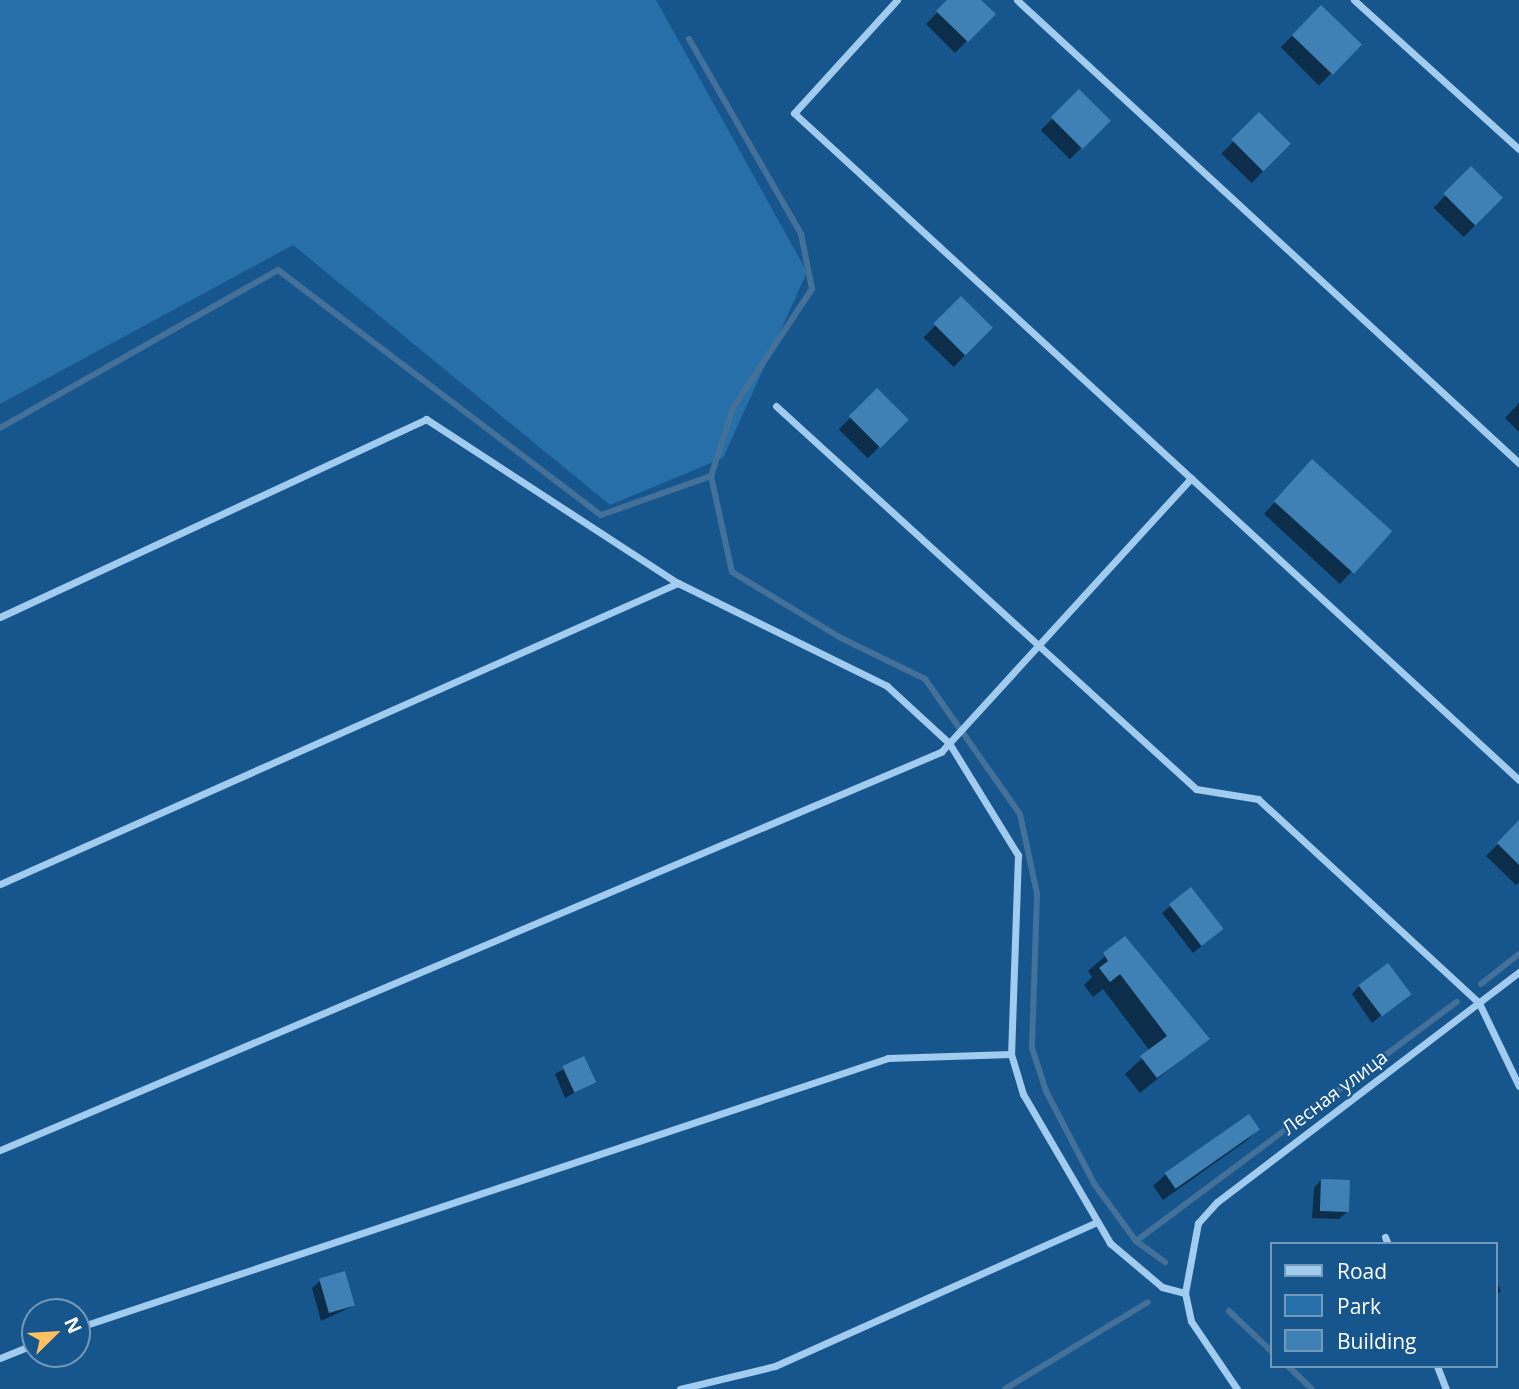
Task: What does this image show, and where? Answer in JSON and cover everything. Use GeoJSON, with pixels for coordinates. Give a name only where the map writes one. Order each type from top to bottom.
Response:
{"type":"FeatureCollection","features":[{"type":"Feature","properties":{"kind":"street"},"geometry":{"type":"LineString","coordinates":[[897,0],[794,113],[1519,780]]}},
{"type":"Feature","properties":{"kind":"street"},"geometry":{"type":"LineString","coordinates":[[1017,0],[1519,463]]}},
{"type":"Feature","properties":{"kind":"street"},"geometry":{"type":"LineString","coordinates":[[1354,0],[1519,149]]}},
{"type":"Feature","properties":{"kind":"street"},"geometry":{"type":"LineString","coordinates":[[776,406],[1196,789],[1258,799],[1479,1003],[1519,1086]]}},
{"type":"Feature","properties":{"kind":"street"},"geometry":{"type":"LineString","coordinates":[[0,617],[426,419],[678,583],[887,686],[950,743],[1018,855],[1011,1054],[1045,1140],[1094,1223],[1139,1272],[1185,1293],[1191,1321],[1237,1389]]}},
{"type":"Feature","properties":{"kind":"street"},"geometry":{"type":"LineString","coordinates":[[0,1150],[941,752],[1191,478]]}},
{"type":"Feature","properties":{"kind":"street"},"geometry":{"type":"LineString","coordinates":[[0,884],[678,583]]}},
{"type":"Feature","properties":{"kind":"street","name":"Лесная улица"},"geometry":{"type":"LineString","coordinates":[[1185,1293],[1198,1223],[1217,1202],[1519,972]]}},
{"type":"Feature","properties":{"kind":"street"},"geometry":{"type":"LineString","coordinates":[[91,1323],[888,1058],[1011,1054]]}},
{"type":"Feature","properties":{"kind":"street"},"geometry":{"type":"LineString","coordinates":[[680,1389],[775,1366],[1094,1223]]}},
{"type":"Feature","properties":{"kind":"street"},"geometry":{"type":"LineString","coordinates":[[0,1358],[21,1350]]}},
{"type":"Feature","properties":{"kind":"street"},"geometry":{"type":"LineString","coordinates":[[1438,1368],[1446,1389]]}},
{"type":"Feature","properties":{"kind":"green space"},"geometry":{"type":"Polygon","coordinates":[[[0,0],[656,0],[807,272],[723,458],[610,505],[293,245],[0,404],[0,0]]]}},
{"type":"Feature","properties":{"kind":"building"},"geometry":{"type":"Polygon","coordinates":[[[947,0],[981,0],[996,14],[968,42],[936,11],[947,0]]]}},
{"type":"Feature","properties":{"kind":"building"},"geometry":{"type":"Polygon","coordinates":[[[1321,5],[1362,45],[1333,75],[1292,35],[1321,5]]]}},
{"type":"Feature","properties":{"kind":"building"},"geometry":{"type":"Polygon","coordinates":[[[1079,89],[1111,121],[1083,149],[1051,117],[1079,89]]]}},
{"type":"Feature","properties":{"kind":"building"},"geometry":{"type":"Polygon","coordinates":[[[1259,112],[1291,144],[1263,171],[1231,140],[1259,112]]]}},
{"type":"Feature","properties":{"kind":"building"},"geometry":{"type":"Polygon","coordinates":[[[1471,166],[1503,198],[1475,225],[1443,194],[1471,166]]]}},
{"type":"Feature","properties":{"kind":"building"},"geometry":{"type":"Polygon","coordinates":[[[961,296],[993,328],[965,355],[933,324],[961,296]]]}},
{"type":"Feature","properties":{"kind":"building"},"geometry":{"type":"Polygon","coordinates":[[[877,388],[909,420],[881,448],[849,416],[877,388]]]}},
{"type":"Feature","properties":{"kind":"building"},"geometry":{"type":"Polygon","coordinates":[[[1312,459],[1392,531],[1354,574],[1274,501],[1312,459]]]}},
{"type":"Feature","properties":{"kind":"building"},"geometry":{"type":"Polygon","coordinates":[[[1519,820],[1519,865],[1497,843],[1519,820]]]}},
{"type":"Feature","properties":{"kind":"building"},"geometry":{"type":"Polygon","coordinates":[[[1191,887],[1224,929],[1202,946],[1169,904],[1191,887]]]}},
{"type":"Feature","properties":{"kind":"building"},"geometry":{"type":"Polygon","coordinates":[[[1125,936],[1210,1039],[1157,1078],[1140,1056],[1167,1036],[1120,974],[1110,982],[1099,968],[1108,961],[1103,953],[1125,936]]]}},
{"type":"Feature","properties":{"kind":"building"},"geometry":{"type":"Polygon","coordinates":[[[1388,963],[1411,994],[1382,1016],[1358,985],[1388,963]]]}},
{"type":"Feature","properties":{"kind":"building"},"geometry":{"type":"Polygon","coordinates":[[[584,1056],[596,1082],[575,1092],[562,1066],[584,1056]]]}},
{"type":"Feature","properties":{"kind":"building"},"geometry":{"type":"Polygon","coordinates":[[[1249,1114],[1260,1130],[1176,1189],[1165,1173],[1249,1114]]]}},
{"type":"Feature","properties":{"kind":"building"},"geometry":{"type":"Polygon","coordinates":[[[1321,1179],[1350,1180],[1349,1212],[1320,1211],[1321,1179]]]}},
{"type":"Feature","properties":{"kind":"building"},"geometry":{"type":"Polygon","coordinates":[[[345,1271],[355,1306],[329,1313],[319,1278],[345,1271]]]}},
{"type":"Feature","properties":{"kind":"waterway"},"geometry":{"type":"LineString","coordinates":[[689,39],[801,234],[812,289],[733,408],[711,476],[732,572],[841,638],[925,679],[1020,814],[1037,894],[1032,1048],[1046,1091],[1095,1185],[1136,1241],[1165,1262]]}},
{"type":"Feature","properties":{"kind":"waterway"},"geometry":{"type":"LineString","coordinates":[[0,428],[278,270],[601,515],[711,476]]}},
{"type":"Feature","properties":{"kind":"waterway"},"geometry":{"type":"LineString","coordinates":[[1481,984],[1519,954]]}},
{"type":"Feature","properties":{"kind":"waterway"},"geometry":{"type":"LineString","coordinates":[[1136,1241],[1457,1002]]}},
{"type":"Feature","properties":{"kind":"waterway"},"geometry":{"type":"LineString","coordinates":[[1005,1389],[1148,1302]]}},
{"type":"Feature","properties":{"kind":"waterway"},"geometry":{"type":"LineString","coordinates":[[1229,1311],[1270,1350]]}},
{"type":"Feature","properties":{"kind":"waterway"},"geometry":{"type":"LineString","coordinates":[[1290,1368],[1312,1389]]}}]}
